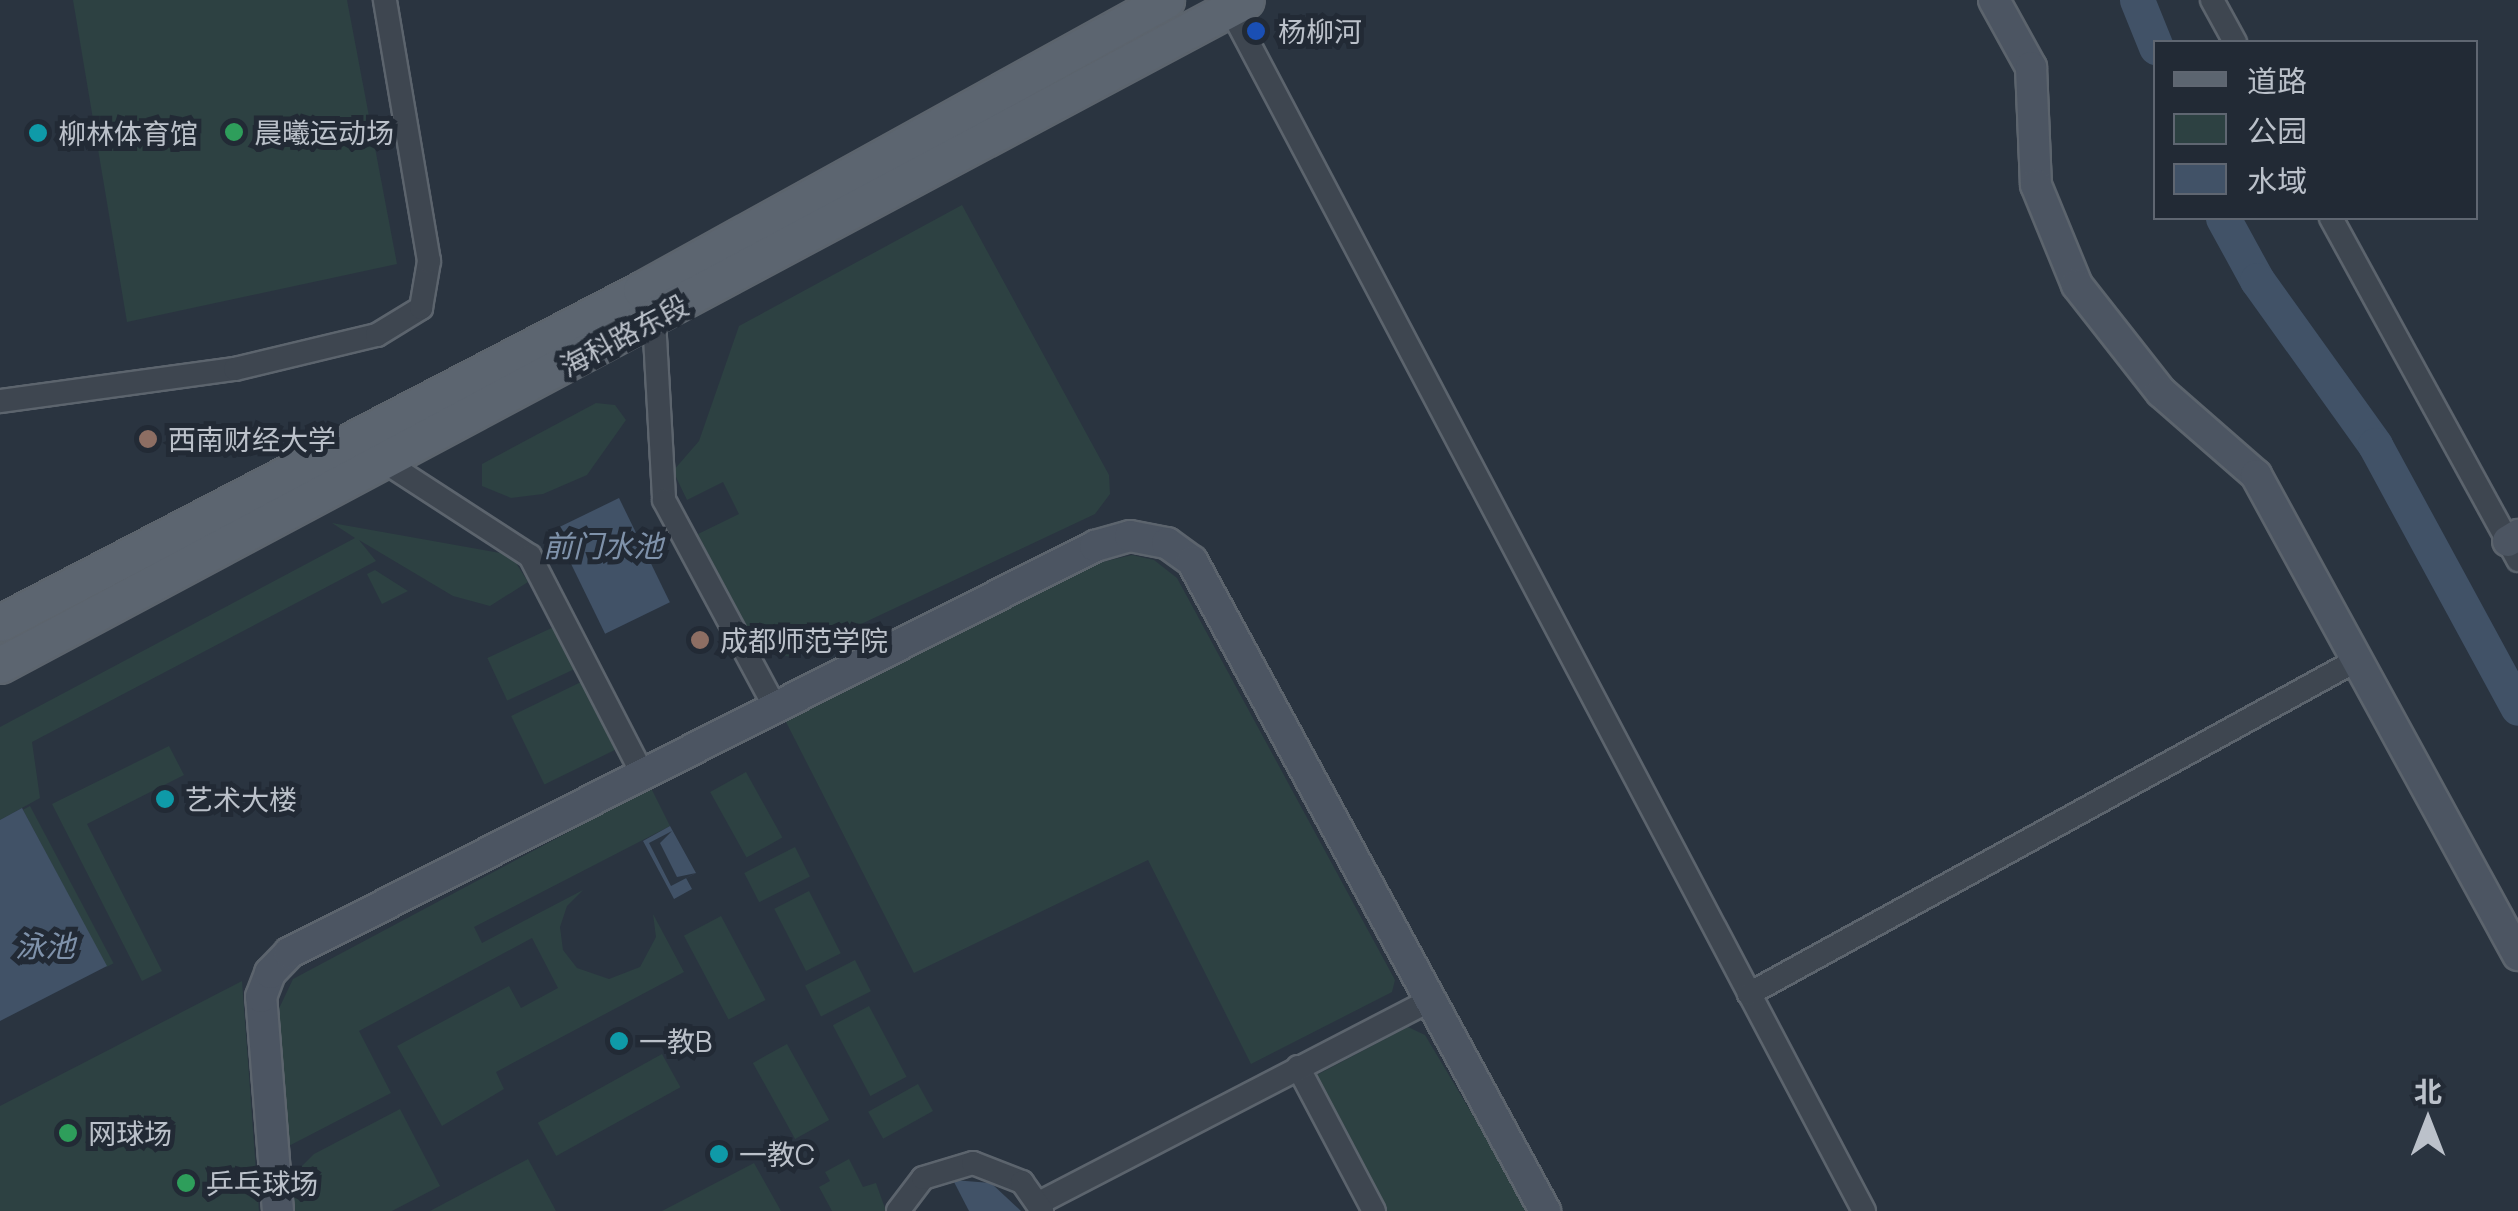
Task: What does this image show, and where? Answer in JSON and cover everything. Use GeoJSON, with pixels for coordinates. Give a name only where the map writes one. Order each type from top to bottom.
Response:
{"type":"FeatureCollection","features":[{"type":"Feature","properties":{"kind":"main road","name":"海科路东段"},"geometry":{"type":"LineString","coordinates":[[0,623],[641,290],[1166,0]]}},
{"type":"Feature","properties":{"kind":"main road","name":"海科路东段"},"geometry":{"type":"LineString","coordinates":[[0,664],[654,319],[1238,4]]}},
{"type":"Feature","properties":{"kind":"street"},"geometry":{"type":"LineString","coordinates":[[0,400],[236,369],[377,336],[421,308],[428,261],[385,0]]}},
{"type":"Feature","properties":{"kind":"street"},"geometry":{"type":"LineString","coordinates":[[1091,41],[1120,8],[1120,0]]}},
{"type":"Feature","properties":{"kind":"street"},"geometry":{"type":"LineString","coordinates":[[1994,0],[2031,67],[2036,185],[2077,284],[2161,392],[2256,476],[2518,955]]}},
{"type":"Feature","properties":{"kind":"street"},"geometry":{"type":"LineString","coordinates":[[2212,0],[2234,40]]}},
{"type":"Feature","properties":{"kind":"street"},"geometry":{"type":"LineString","coordinates":[[1238,4],[1864,1211]]}},
{"type":"Feature","properties":{"kind":"street"},"geometry":{"type":"LineString","coordinates":[[2331,220],[2514,545]]}},
{"type":"Feature","properties":{"kind":"street"},"geometry":{"type":"LineString","coordinates":[[654,319],[664,500],[774,705]]}},
{"type":"Feature","properties":{"kind":"street"},"geometry":{"type":"LineString","coordinates":[[382,460],[530,556],[642,773]]}},
{"type":"Feature","properties":{"kind":"street"},"geometry":{"type":"LineString","coordinates":[[278,1211],[261,1008],[263,987],[279,962],[774,705],[1108,540],[1130,536],[1168,543],[1192,561],[1546,1211]]}},
{"type":"Feature","properties":{"kind":"street"},"geometry":{"type":"LineString","coordinates":[[1750,994],[2355,661]]}},
{"type":"Feature","properties":{"kind":"street"},"geometry":{"type":"LineString","coordinates":[[898,1211],[922,1178],[973,1163],[1022,1182],[1040,1207],[1431,1000]]}},
{"type":"Feature","properties":{"kind":"street"},"geometry":{"type":"LineString","coordinates":[[1298,1068],[1374,1211]]}},
{"type":"Feature","properties":{"kind":"green space","name":"晨曦运动场"},"geometry":{"type":"Polygon","coordinates":[[[73,0],[347,0],[397,264],[127,322],[73,0]]]}},
{"type":"Feature","properties":{"kind":"green space"},"geometry":{"type":"Polygon","coordinates":[[[962,205],[1109,475],[1110,494],[1095,514],[791,657],[755,649],[698,534],[739,514],[723,482],[687,500],[673,471],[699,441],[739,326],[962,205]]]}},
{"type":"Feature","properties":{"kind":"green space"},"geometry":{"type":"Polygon","coordinates":[[[596,403],[615,405],[626,420],[587,475],[543,494],[511,498],[482,486],[482,464],[596,403]]]}},
{"type":"Feature","properties":{"kind":"green space"},"geometry":{"type":"Polygon","coordinates":[[[332,523],[511,555],[528,582],[490,606],[453,596],[359,540],[376,561],[32,742],[40,798],[0,820],[0,727],[355,538],[332,523]]]}},
{"type":"Feature","properties":{"kind":"green space"},"geometry":{"type":"Polygon","coordinates":[[[1132,555],[1154,560],[1177,578],[1395,980],[1392,992],[1251,1064],[1148,860],[914,973],[785,720],[1098,563],[1132,555]]]}},
{"type":"Feature","properties":{"kind":"green space"},"geometry":{"type":"Polygon","coordinates":[[[375,570],[408,591],[382,604],[367,574],[375,570]]]}},
{"type":"Feature","properties":{"kind":"green space"},"geometry":{"type":"Polygon","coordinates":[[[558,625],[578,668],[507,701],[487,658],[558,625]]]}},
{"type":"Feature","properties":{"kind":"green space"},"geometry":{"type":"Polygon","coordinates":[[[583,681],[616,749],[544,784],[511,716],[583,681]]]}},
{"type":"Feature","properties":{"kind":"green space"},"geometry":{"type":"Polygon","coordinates":[[[169,746],[184,775],[87,824],[162,971],[142,981],[52,804],[169,746]]]}},
{"type":"Feature","properties":{"kind":"green space"},"geometry":{"type":"Polygon","coordinates":[[[746,772],[782,838],[747,857],[710,792],[746,772]]]}},
{"type":"Feature","properties":{"kind":"green space"},"geometry":{"type":"Polygon","coordinates":[[[651,788],[670,826],[474,927],[482,943],[583,890],[567,906],[560,927],[563,950],[577,968],[609,979],[640,967],[656,937],[653,914],[684,972],[496,1072],[504,1089],[442,1126],[397,1046],[509,986],[521,1008],[558,988],[532,938],[359,1031],[391,1093],[281,1150],[274,1019],[293,979],[651,788]]]}},
{"type":"Feature","properties":{"kind":"green space"},"geometry":{"type":"Polygon","coordinates":[[[30,806],[114,963],[107,967],[23,810],[30,806]]]}},
{"type":"Feature","properties":{"kind":"green space"},"geometry":{"type":"Polygon","coordinates":[[[795,847],[810,876],[759,902],[744,873],[795,847]]]}},
{"type":"Feature","properties":{"kind":"green space"},"geometry":{"type":"Polygon","coordinates":[[[809,891],[841,953],[806,971],[774,909],[809,891]]]}},
{"type":"Feature","properties":{"kind":"green space"},"geometry":{"type":"Polygon","coordinates":[[[721,916],[766,1000],[729,1020],[684,936],[721,916]]]}},
{"type":"Feature","properties":{"kind":"green space"},"geometry":{"type":"Polygon","coordinates":[[[855,960],[871,991],[821,1017],[805,985],[855,960]]]}},
{"type":"Feature","properties":{"kind":"green space"},"geometry":{"type":"Polygon","coordinates":[[[242,981],[259,1211],[0,1211],[0,1106],[242,981]]]}},
{"type":"Feature","properties":{"kind":"green space"},"geometry":{"type":"Polygon","coordinates":[[[869,1006],[907,1077],[870,1096],[833,1025],[869,1006]]]}},
{"type":"Feature","properties":{"kind":"green space"},"geometry":{"type":"Polygon","coordinates":[[[1408,1027],[1425,1035],[1530,1211],[1382,1211],[1311,1078],[1408,1027]]]}},
{"type":"Feature","properties":{"kind":"green space"},"geometry":{"type":"Polygon","coordinates":[[[787,1044],[829,1120],[795,1139],[753,1063],[787,1044]]]}},
{"type":"Feature","properties":{"kind":"green space"},"geometry":{"type":"Polygon","coordinates":[[[662,1054],[680,1087],[556,1156],[538,1123],[662,1054]]]}},
{"type":"Feature","properties":{"kind":"green space"},"geometry":{"type":"Polygon","coordinates":[[[918,1084],[933,1111],[883,1139],[868,1112],[918,1084]]]}},
{"type":"Feature","properties":{"kind":"green space"},"geometry":{"type":"Polygon","coordinates":[[[400,1109],[440,1186],[392,1211],[291,1211],[287,1181],[314,1154],[400,1109]]]}},
{"type":"Feature","properties":{"kind":"green space"},"geometry":{"type":"Polygon","coordinates":[[[528,1159],[556,1211],[430,1211],[528,1159]]]}},
{"type":"Feature","properties":{"kind":"green space"},"geometry":{"type":"Polygon","coordinates":[[[849,1159],[863,1187],[876,1183],[886,1211],[832,1211],[819,1187],[830,1181],[825,1172],[849,1159]]]}},
{"type":"Feature","properties":{"kind":"green space"},"geometry":{"type":"Polygon","coordinates":[[[754,1163],[781,1211],[662,1211],[754,1163]]]}},
{"type":"Feature","properties":{"kind":"water","name":"前门水池"},"geometry":{"type":"Polygon","coordinates":[[[619,498],[670,602],[605,634],[554,530],[619,498]]]}},
{"type":"Feature","properties":{"kind":"water","name":"泳池"},"geometry":{"type":"Polygon","coordinates":[[[22,808],[107,966],[0,1021],[0,820],[22,808]]]}},
{"type":"Feature","properties":{"kind":"water"},"geometry":{"type":"Polygon","coordinates":[[[670,826],[696,873],[686,878],[692,889],[674,899],[643,841],[670,826]]]}},
{"type":"Feature","properties":{"kind":"water"},"geometry":{"type":"Polygon","coordinates":[[[953,1180],[991,1183],[1021,1211],[969,1211],[953,1180]]]}},
{"type":"Feature","properties":{"kind":"pier"},"geometry":{"type":"Polygon","coordinates":[[[672,831],[660,843],[677,877],[696,873],[671,886],[649,843],[672,831]]]}},
{"type":"Feature","properties":{"kind":"waterway"},"geometry":{"type":"LineString","coordinates":[[2137,0],[2153,40]]}},
{"type":"Feature","properties":{"kind":"waterway"},"geometry":{"type":"LineString","coordinates":[[2224,220],[2257,280],[2375,445],[2518,708]]}},
{"type":"Feature","properties":{"kind":"place","name":"杨柳河"},"geometry":{"type":"Point","coordinates":[1256,31]}},
{"type":"Feature","properties":{"kind":"place","name":"晨曦运动场"},"geometry":{"type":"Point","coordinates":[234,132]}},
{"type":"Feature","properties":{"kind":"place","name":"柳林体育馆"},"geometry":{"type":"Point","coordinates":[38,133]}},
{"type":"Feature","properties":{"kind":"place","name":"西南财经大学"},"geometry":{"type":"Point","coordinates":[148,439]}},
{"type":"Feature","properties":{"kind":"place","name":"成都师范学院"},"geometry":{"type":"Point","coordinates":[700,640]}},
{"type":"Feature","properties":{"kind":"place","name":"艺术大楼"},"geometry":{"type":"Point","coordinates":[165,799]}},
{"type":"Feature","properties":{"kind":"place","name":"一教B"},"geometry":{"type":"Point","coordinates":[619,1041]}},
{"type":"Feature","properties":{"kind":"place","name":"网球场"},"geometry":{"type":"Point","coordinates":[68,1133]}},
{"type":"Feature","properties":{"kind":"place","name":"一教C"},"geometry":{"type":"Point","coordinates":[719,1154]}},
{"type":"Feature","properties":{"kind":"place","name":"乒乓球场"},"geometry":{"type":"Point","coordinates":[186,1183]}}]}
